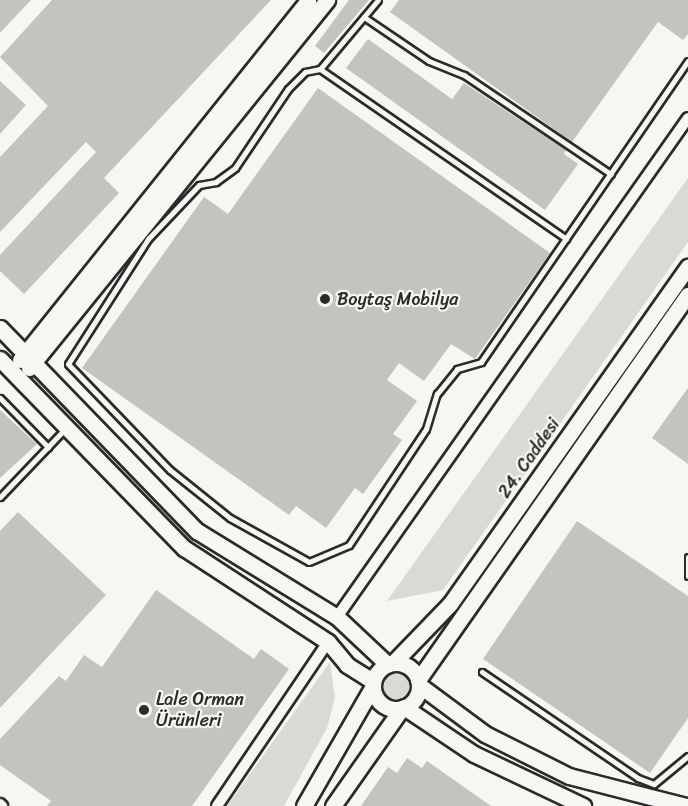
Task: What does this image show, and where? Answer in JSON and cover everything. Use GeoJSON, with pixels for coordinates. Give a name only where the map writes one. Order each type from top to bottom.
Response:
{"type":"FeatureCollection","features":[{"type":"Feature","properties":{"kind":"street"},"geometry":{"type":"LineString","coordinates":[[15,374],[23,352],[308,0]]}},
{"type":"Feature","properties":{"kind":"street"},"geometry":{"type":"LineString","coordinates":[[15,374],[35,364],[327,0]]}},
{"type":"Feature","properties":{"kind":"street"},"geometry":{"type":"LineString","coordinates":[[337,617],[688,118]]}},
{"type":"Feature","properties":{"kind":"street","name":"24. Caddesi"},"geometry":{"type":"LineString","coordinates":[[390,664],[450,604],[688,267]]}},
{"type":"Feature","properties":{"kind":"street","name":"24. Caddesi"},"geometry":{"type":"LineString","coordinates":[[419,683],[688,295]]}},
{"type":"Feature","properties":{"kind":"street"},"geometry":{"type":"LineString","coordinates":[[0,328],[197,531],[337,617],[390,664],[409,666],[419,683],[485,734],[569,776],[687,805]]}},
{"type":"Feature","properties":{"kind":"street"},"geometry":{"type":"LineString","coordinates":[[0,358],[184,548],[328,642],[347,664],[373,684],[383,705],[403,708],[474,754],[583,806]]}},
{"type":"Feature","properties":{"kind":"street"},"geometry":{"type":"LineString","coordinates":[[217,806],[328,642]]}},
{"type":"Feature","properties":{"kind":"street"},"geometry":{"type":"LineString","coordinates":[[304,806],[373,684],[390,664]]}},
{"type":"Feature","properties":{"kind":"street"},"geometry":{"type":"LineString","coordinates":[[333,806],[419,683]]}},
{"type":"Feature","properties":{"kind":"lane"},"geometry":{"type":"LineString","coordinates":[[378,0],[320,69],[305,72],[288,88],[235,168],[216,182],[200,185],[148,239],[68,364],[170,470],[230,518],[309,562],[349,545],[426,429],[437,394],[457,369],[481,362],[688,61]]}},
{"type":"Feature","properties":{"kind":"lane"},"geometry":{"type":"LineString","coordinates":[[364,17],[429,61],[464,75],[611,174]]}},
{"type":"Feature","properties":{"kind":"lane"},"geometry":{"type":"LineString","coordinates":[[320,69],[567,239]]}},
{"type":"Feature","properties":{"kind":"lane"},"geometry":{"type":"LineString","coordinates":[[0,398],[48,447]]}},
{"type":"Feature","properties":{"kind":"lane"},"geometry":{"type":"LineString","coordinates":[[0,497],[67,427]]}},
{"type":"Feature","properties":{"kind":"lane"},"geometry":{"type":"LineString","coordinates":[[688,557],[688,576]]}},
{"type":"Feature","properties":{"kind":"lane"},"geometry":{"type":"LineString","coordinates":[[482,672],[638,778],[654,784],[688,756]]}},
{"type":"Feature","properties":{"kind":"shaded area"},"geometry":{"type":"Polygon","coordinates":[[[688,178],[688,242],[443,590],[387,601],[688,178]]]}},
{"type":"Feature","properties":{"kind":"shaded area"},"geometry":{"type":"Polygon","coordinates":[[[330,662],[335,698],[327,728],[284,806],[227,806],[330,662]]]}},
{"type":"Feature","properties":{"kind":"shaded area"},"geometry":{"type":"Polygon","coordinates":[[[396,670],[408,674],[412,686],[408,698],[396,702],[384,698],[380,686],[384,674],[396,670]]]}},
{"type":"Feature","properties":{"kind":"building"},"geometry":{"type":"Polygon","coordinates":[[[0,0],[31,0],[0,33],[0,0]]]}},
{"type":"Feature","properties":{"kind":"building"},"geometry":{"type":"Polygon","coordinates":[[[52,0],[271,0],[104,178],[119,193],[24,294],[0,271],[0,255],[96,152],[86,142],[0,232],[0,157],[48,106],[0,57],[52,0]]]}},
{"type":"Feature","properties":{"kind":"building"},"geometry":{"type":"Polygon","coordinates":[[[349,0],[369,0],[324,53],[315,46],[349,0]]]}},
{"type":"Feature","properties":{"kind":"building"},"geometry":{"type":"Polygon","coordinates":[[[399,0],[688,0],[688,34],[683,40],[658,22],[572,142],[390,12],[399,0]]]}},
{"type":"Feature","properties":{"kind":"building"},"geometry":{"type":"Polygon","coordinates":[[[368,39],[452,99],[464,83],[566,150],[564,154],[578,164],[545,210],[346,68],[368,39]]]}},
{"type":"Feature","properties":{"kind":"building"},"geometry":{"type":"Polygon","coordinates":[[[0,81],[26,105],[0,134],[0,81]]]}},
{"type":"Feature","properties":{"kind":"building","name":"Boytaş Mobilya"},"geometry":{"type":"Polygon","coordinates":[[[318,88],[550,253],[475,359],[451,344],[424,381],[399,363],[387,380],[417,401],[393,434],[402,440],[363,494],[355,488],[326,528],[296,506],[289,515],[82,368],[204,197],[228,214],[318,88]]]}},
{"type":"Feature","properties":{"kind":"building"},"geometry":{"type":"Polygon","coordinates":[[[688,388],[688,464],[652,438],[688,388]]]}},
{"type":"Feature","properties":{"kind":"building"},"geometry":{"type":"Polygon","coordinates":[[[0,410],[37,444],[0,478],[0,410]]]}},
{"type":"Feature","properties":{"kind":"building"},"geometry":{"type":"Polygon","coordinates":[[[18,512],[106,595],[0,708],[0,531],[18,512]]]}},
{"type":"Feature","properties":{"kind":"building"},"geometry":{"type":"Polygon","coordinates":[[[577,521],[688,596],[688,718],[650,773],[483,659],[577,521]]]}},
{"type":"Feature","properties":{"kind":"building","name":"Lale Orman Ürünleri"},"geometry":{"type":"Polygon","coordinates":[[[156,590],[254,659],[261,649],[289,669],[192,806],[47,806],[51,801],[0,765],[0,739],[59,676],[66,681],[84,655],[102,667],[156,590]]]}},
{"type":"Feature","properties":{"kind":"building"},"geometry":{"type":"Polygon","coordinates":[[[407,758],[422,768],[427,761],[491,806],[361,806],[388,767],[397,773],[407,758]]]}},
{"type":"Feature","properties":{"kind":"place","name":"Boytaş Mobilya"},"geometry":{"type":"Point","coordinates":[325,299]}},
{"type":"Feature","properties":{"kind":"place","name":"Lale Orman Ürünleri"},"geometry":{"type":"Point","coordinates":[144,710]}}]}
